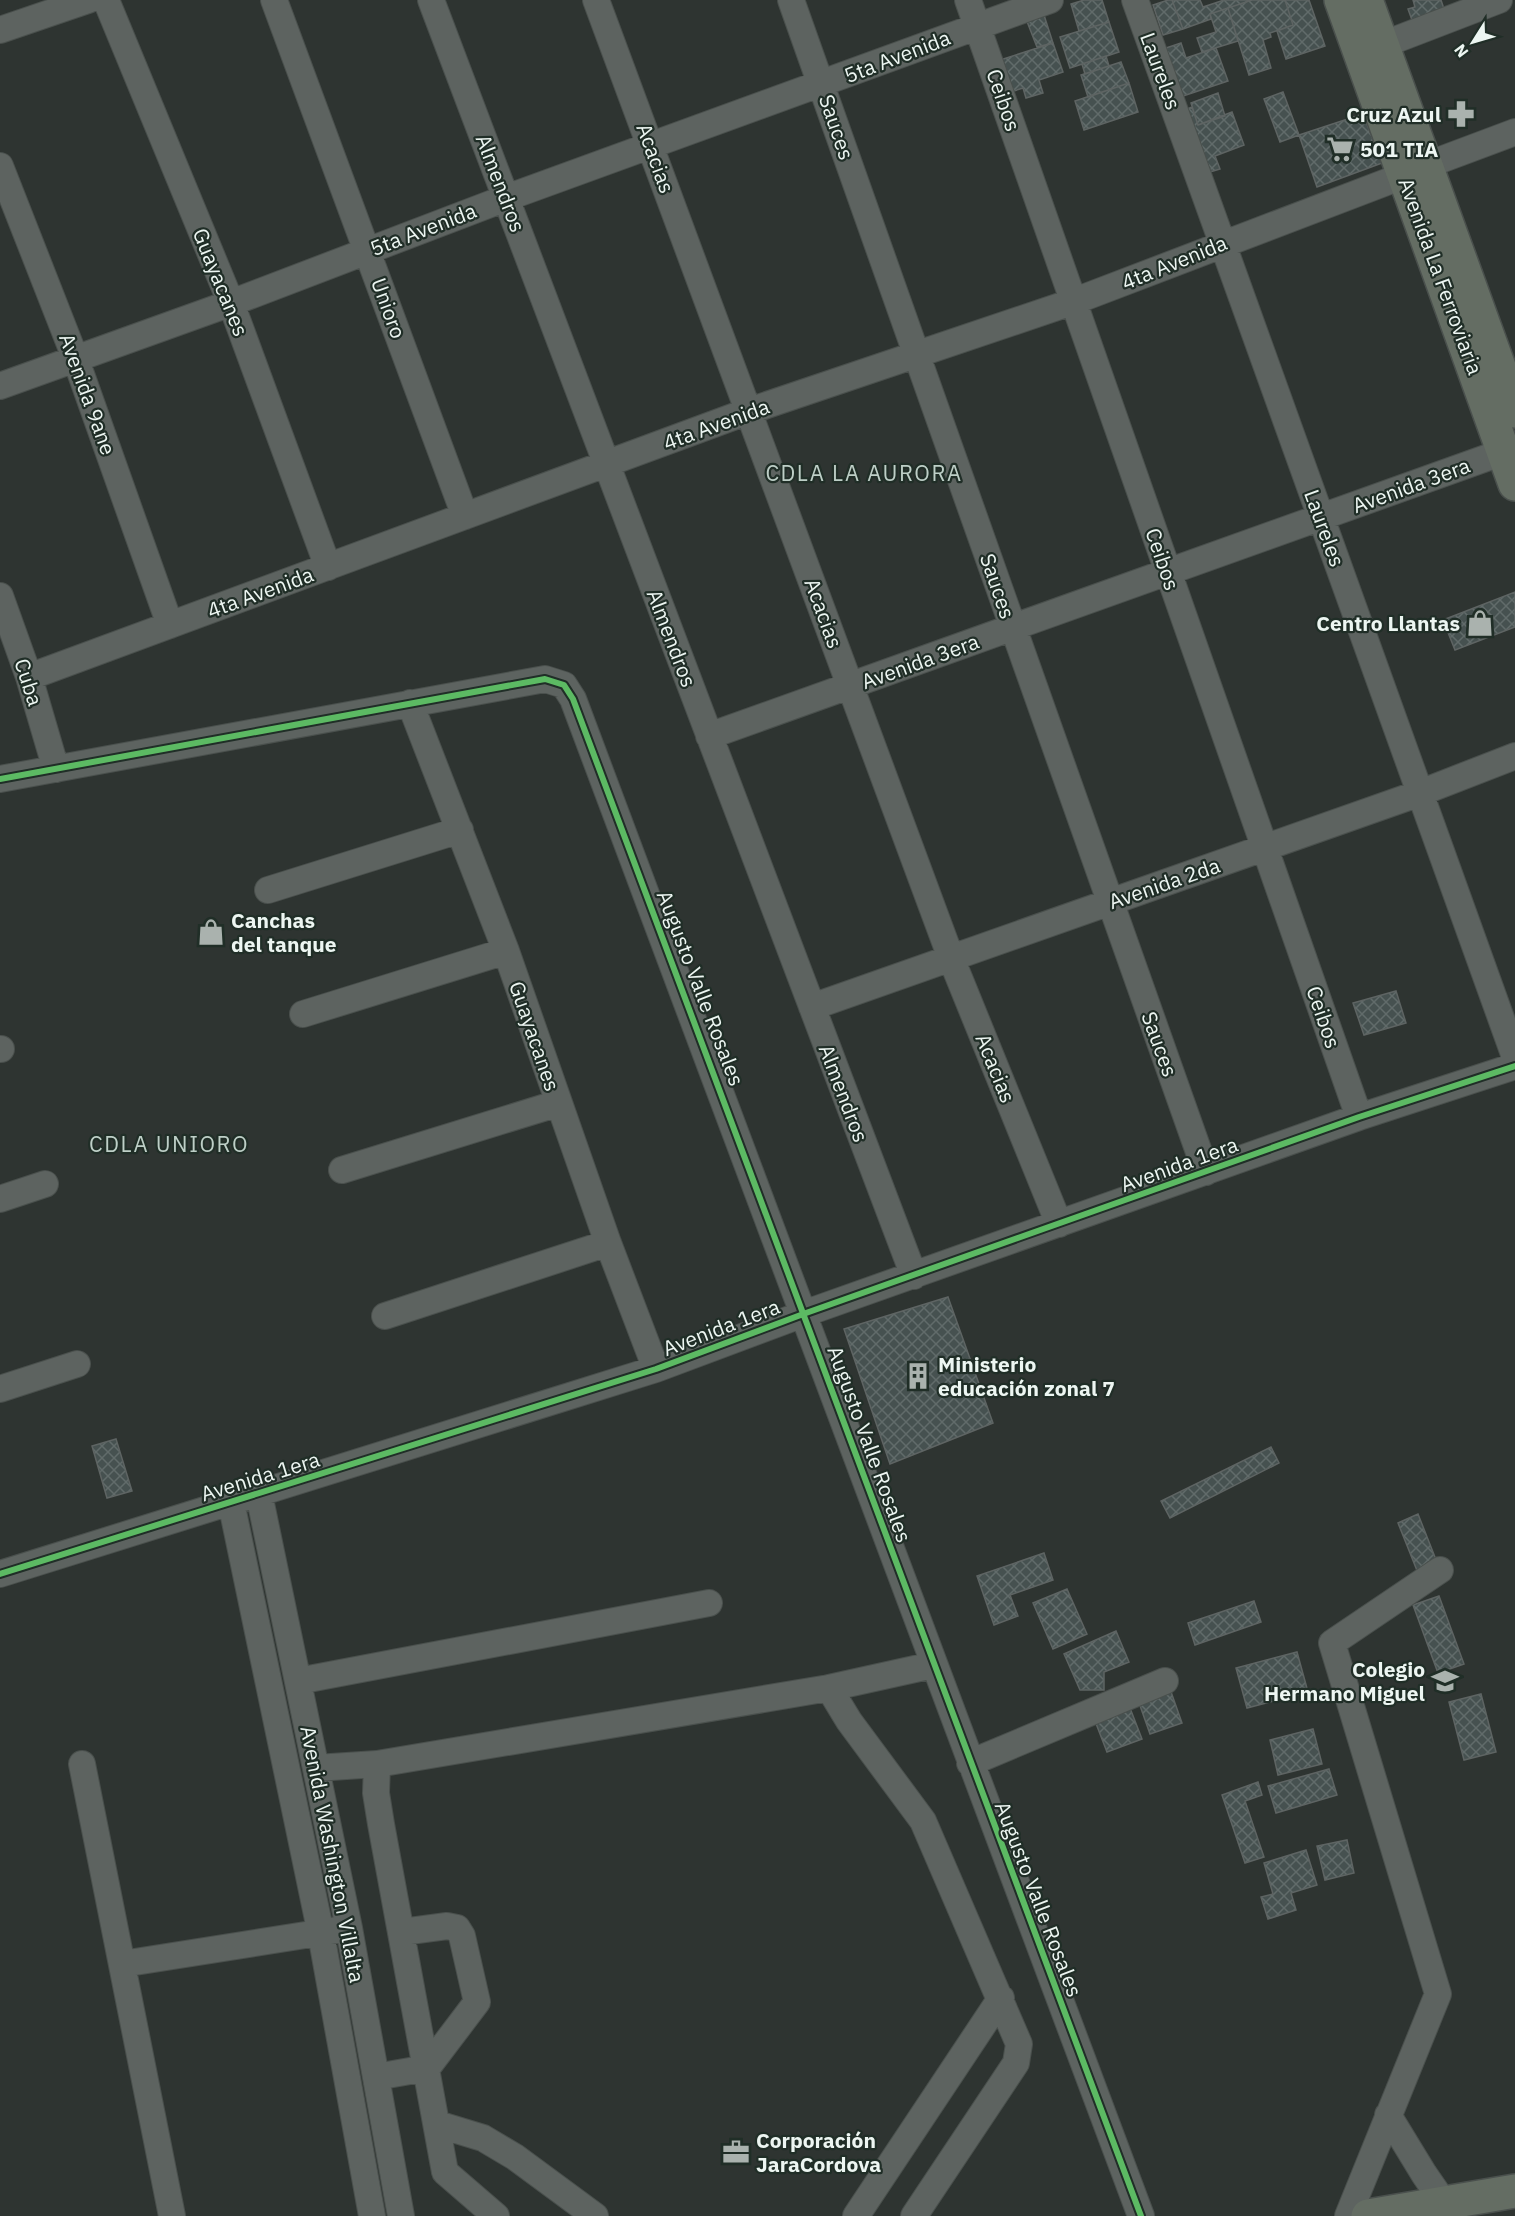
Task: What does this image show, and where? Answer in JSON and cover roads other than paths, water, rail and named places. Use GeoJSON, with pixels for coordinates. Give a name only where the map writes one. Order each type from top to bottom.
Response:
{"type":"FeatureCollection","features":[{"type":"Feature","properties":{"kind":"main road","name":"Avenida La Ferroviaria"},"geometry":{"type":"LineString","coordinates":[[1341,0],[1416,170],[1515,411]]}},
{"type":"Feature","properties":{"kind":"main road","name":"Avenida La Ferroviaria"},"geometry":{"type":"LineString","coordinates":[[1366,0],[1382,45],[1416,170],[1503,452],[1515,484]]}},
{"type":"Feature","properties":{"kind":"main road"},"geometry":{"type":"LineString","coordinates":[[1368,2216],[1515,2191]]}},
{"type":"Feature","properties":{"kind":"street"},"geometry":{"type":"LineString","coordinates":[[0,30],[88,0]]}},
{"type":"Feature","properties":{"kind":"street","name":"Guayacanes"},"geometry":{"type":"LineString","coordinates":[[106,0],[231,303],[328,567]]}},
{"type":"Feature","properties":{"kind":"street","name":"Unioro"},"geometry":{"type":"LineString","coordinates":[[274,0],[465,516]]}},
{"type":"Feature","properties":{"kind":"street","name":"Almendros"},"geometry":{"type":"LineString","coordinates":[[431,0],[914,1276]]}},
{"type":"Feature","properties":{"kind":"street","name":"Acacias"},"geometry":{"type":"LineString","coordinates":[[596,0],[951,958],[1059,1224]]}},
{"type":"Feature","properties":{"kind":"street","name":"Sauces"},"geometry":{"type":"LineString","coordinates":[[791,0],[1206,1172]]}},
{"type":"Feature","properties":{"kind":"street","name":"Ceibos"},"geometry":{"type":"LineString","coordinates":[[968,0],[1359,1117]]}},
{"type":"Feature","properties":{"kind":"street","name":"5ta Avenida"},"geometry":{"type":"LineString","coordinates":[[0,386],[231,303],[506,198],[822,85],[977,25],[1050,0]]}},
{"type":"Feature","properties":{"kind":"street","name":"Laureles"},"geometry":{"type":"LineString","coordinates":[[1135,0],[1224,242],[1320,517],[1515,1057]]}},
{"type":"Feature","properties":{"kind":"street"},"geometry":{"type":"LineString","coordinates":[[1382,45],[1499,0]]}},
{"type":"Feature","properties":{"kind":"street","name":"4ta Avenida"},"geometry":{"type":"LineString","coordinates":[[28,677],[749,411],[1075,301],[1515,132]]}},
{"type":"Feature","properties":{"kind":"street","name":"Avenida 9ane"},"geometry":{"type":"LineString","coordinates":[[0,166],[76,360],[170,625]]}},
{"type":"Feature","properties":{"kind":"street","name":"Avenida 3era"},"geometry":{"type":"LineString","coordinates":[[709,736],[1503,452]]}},
{"type":"Feature","properties":{"kind":"street","name":"Cuba"},"geometry":{"type":"LineString","coordinates":[[0,596],[56,769]]}},
{"type":"Feature","properties":{"kind":"street","name":"Augusto Valle Rosales"},"geometry":{"type":"LineString","coordinates":[[410,703],[545,679],[564,685],[573,699],[806,1313],[933,1665],[1141,2216]]}},
{"type":"Feature","properties":{"kind":"street"},"geometry":{"type":"LineString","coordinates":[[0,779],[410,703]]}},
{"type":"Feature","properties":{"kind":"street","name":"Guayacanes"},"geometry":{"type":"LineString","coordinates":[[410,703],[506,951],[608,1243],[657,1370]]}},
{"type":"Feature","properties":{"kind":"street","name":"Avenida 2da"},"geometry":{"type":"LineString","coordinates":[[812,1007],[1420,793],[1515,756]]}},
{"type":"Feature","properties":{"kind":"street"},"geometry":{"type":"LineString","coordinates":[[268,890],[460,830]]}},
{"type":"Feature","properties":{"kind":"street"},"geometry":{"type":"LineString","coordinates":[[303,1014],[506,951]]}},
{"type":"Feature","properties":{"kind":"street","name":"Avenida 1era"},"geometry":{"type":"LineString","coordinates":[[0,1574],[657,1370],[806,1313],[1359,1117],[1515,1066]]}},
{"type":"Feature","properties":{"kind":"street"},"geometry":{"type":"LineString","coordinates":[[342,1170],[559,1103]]}},
{"type":"Feature","properties":{"kind":"street"},"geometry":{"type":"LineString","coordinates":[[0,1199],[45,1184]]}},
{"type":"Feature","properties":{"kind":"street"},"geometry":{"type":"LineString","coordinates":[[386,1316],[608,1243]]}},
{"type":"Feature","properties":{"kind":"street"},"geometry":{"type":"LineString","coordinates":[[0,1389],[77,1364]]}},
{"type":"Feature","properties":{"kind":"street","name":"Avenida Washington Villalta"},"geometry":{"type":"LineString","coordinates":[[259,1494],[349,1928],[401,2216]]}},
{"type":"Feature","properties":{"kind":"street","name":"Avenida Washington Villalta"},"geometry":{"type":"LineString","coordinates":[[231,1502],[321,1934],[372,2216]]}},
{"type":"Feature","properties":{"kind":"street"},"geometry":{"type":"LineString","coordinates":[[1348,2216],[1438,1994],[1332,1643],[1440,1570]]}},
{"type":"Feature","properties":{"kind":"street"},"geometry":{"type":"LineString","coordinates":[[298,1681],[709,1603]]}},
{"type":"Feature","properties":{"kind":"street"},"geometry":{"type":"LineString","coordinates":[[316,1768],[376,1764],[829,1688],[933,1665]]}},
{"type":"Feature","properties":{"kind":"street"},"geometry":{"type":"LineString","coordinates":[[970,1763],[1165,1681]]}},
{"type":"Feature","properties":{"kind":"street"},"geometry":{"type":"LineString","coordinates":[[829,1688],[849,1721],[923,1821],[1019,2044],[1016,2063],[914,2216]]}},
{"type":"Feature","properties":{"kind":"street"},"geometry":{"type":"LineString","coordinates":[[82,1764],[172,2216]]}},
{"type":"Feature","properties":{"kind":"street"},"geometry":{"type":"LineString","coordinates":[[376,1764],[376,1793],[381,1824],[445,2172],[496,2216]]}},
{"type":"Feature","properties":{"kind":"street"},"geometry":{"type":"LineString","coordinates":[[122,1964],[349,1928]]}},
{"type":"Feature","properties":{"kind":"street"},"geometry":{"type":"LineString","coordinates":[[376,2077],[427,2068],[477,2002],[462,1936],[457,1928],[402,1932]]}},
{"type":"Feature","properties":{"kind":"street"},"geometry":{"type":"LineString","coordinates":[[856,2216],[1001,1998]]}},
{"type":"Feature","properties":{"kind":"street"},"geometry":{"type":"LineString","coordinates":[[1388,2115],[1444,2203]]}},
{"type":"Feature","properties":{"kind":"street"},"geometry":{"type":"LineString","coordinates":[[437,2124],[483,2139],[515,2157],[595,2216]]}},
{"type":"Feature","properties":{"kind":"place","name":"Cruz Azul"},"geometry":{"type":"Point","coordinates":[1461,114]}},
{"type":"Feature","properties":{"kind":"place","name":"501 TIA"},"geometry":{"type":"Point","coordinates":[1340,149]}},
{"type":"Feature","properties":{"kind":"place","name":"Centro Llantas"},"geometry":{"type":"Point","coordinates":[1480,623]}},
{"type":"Feature","properties":{"kind":"place","name":"Canchas del tanque"},"geometry":{"type":"Point","coordinates":[211,932]}},
{"type":"Feature","properties":{"kind":"place","name":"Ministerio educación zonal 7"},"geometry":{"type":"Point","coordinates":[918,1376]}},
{"type":"Feature","properties":{"kind":"place","name":"Colegio Hermano Miguel"},"geometry":{"type":"Point","coordinates":[1445,1681]}},
{"type":"Feature","properties":{"kind":"place","name":"Corporación JaraCordova"},"geometry":{"type":"Point","coordinates":[736,2152]}},
{"type":"Feature","properties":{"kind":"district","name":"CDLA LA AURORA"},"geometry":{"type":"Point","coordinates":[864,472]}},
{"type":"Feature","properties":{"kind":"district","name":"CDLA UNIORO"},"geometry":{"type":"Point","coordinates":[169,1143]}}]}
